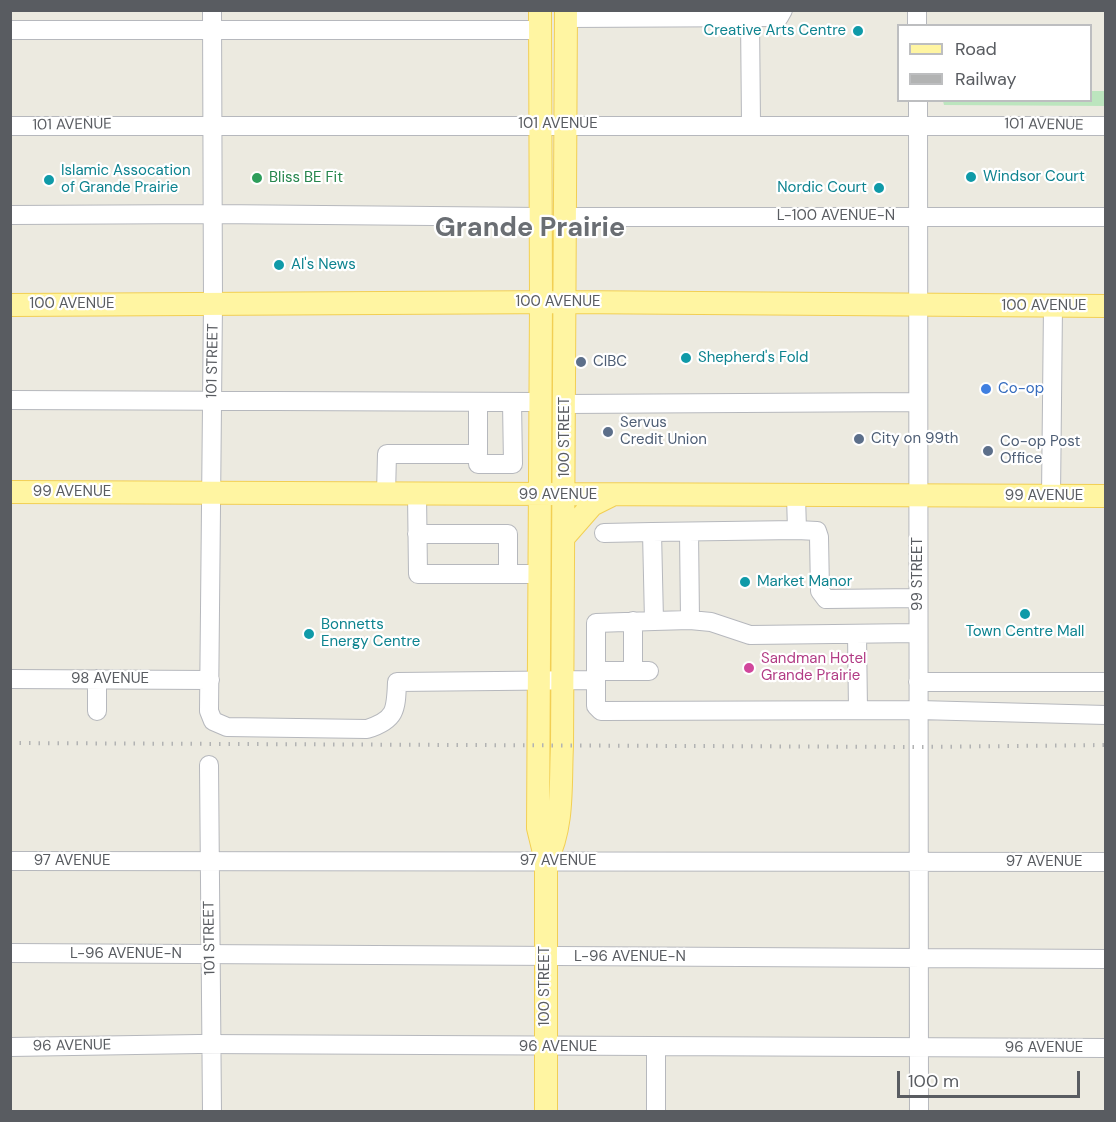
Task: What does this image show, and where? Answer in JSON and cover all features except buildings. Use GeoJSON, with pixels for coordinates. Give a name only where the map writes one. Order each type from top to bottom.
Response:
{"type":"FeatureCollection","features":[{"type":"Feature","properties":{"kind":"main road","name":"100 STREET"},"geometry":{"type":"LineString","coordinates":[[546,861],[556,842],[559,827],[563,681],[566,14]]}},
{"type":"Feature","properties":{"kind":"main road","name":"100 STREET"},"geometry":{"type":"LineString","coordinates":[[540,20],[538,828],[546,861],[546,1112]]}},
{"type":"Feature","properties":{"kind":"main road","name":"100 AVENUE"},"geometry":{"type":"LineString","coordinates":[[10,304],[566,302],[1106,306]]}},
{"type":"Feature","properties":{"kind":"main road","name":"99 AVENUE"},"geometry":{"type":"LineString","coordinates":[[10,492],[610,496],[1106,496]]}},
{"type":"Feature","properties":{"kind":"main road"},"geometry":{"type":"LineString","coordinates":[[564,537],[592,505],[610,496]]}},
{"type":"Feature","properties":{"kind":"street","name":"101 STREET"},"geometry":{"type":"LineString","coordinates":[[212,10],[214,214],[210,711],[213,721],[227,727],[367,729],[385,724],[396,709],[397,682],[540,682]]}},
{"type":"Feature","properties":{"kind":"street"},"geometry":{"type":"LineString","coordinates":[[566,14],[779,17],[783,10]]}},
{"type":"Feature","properties":{"kind":"street"},"geometry":{"type":"LineString","coordinates":[[750,17],[751,124]]}},
{"type":"Feature","properties":{"kind":"street"},"geometry":{"type":"LineString","coordinates":[[10,30],[212,30],[540,20]]}},
{"type":"Feature","properties":{"kind":"street","name":"99 STREET"},"geometry":{"type":"LineString","coordinates":[[918,102],[919,1112]]}},
{"type":"Feature","properties":{"kind":"street","name":"101 AVENUE"},"geometry":{"type":"LineString","coordinates":[[10,126],[213,123],[1106,126]]}},
{"type":"Feature","properties":{"kind":"street"},"geometry":{"type":"LineString","coordinates":[[10,215],[541,217]]}},
{"type":"Feature","properties":{"kind":"street","name":"L-100 AVENUE-N"},"geometry":{"type":"LineString","coordinates":[[566,217],[1106,217]]}},
{"type":"Feature","properties":{"kind":"street"},"geometry":{"type":"LineString","coordinates":[[1051,496],[1053,306]]}},
{"type":"Feature","properties":{"kind":"street"},"geometry":{"type":"LineString","coordinates":[[10,400],[540,402]]}},
{"type":"Feature","properties":{"kind":"street"},"geometry":{"type":"LineString","coordinates":[[478,402],[478,495]]}},
{"type":"Feature","properties":{"kind":"street"},"geometry":{"type":"LineString","coordinates":[[386,494],[387,454],[478,459],[513,464],[512,402]]}},
{"type":"Feature","properties":{"kind":"street"},"geometry":{"type":"LineString","coordinates":[[565,404],[918,402]]}},
{"type":"Feature","properties":{"kind":"street"},"geometry":{"type":"LineString","coordinates":[[417,494],[418,574],[539,574]]}},
{"type":"Feature","properties":{"kind":"street"},"geometry":{"type":"LineString","coordinates":[[796,496],[797,530]]}},
{"type":"Feature","properties":{"kind":"street"},"geometry":{"type":"LineString","coordinates":[[604,533],[811,529],[817,531],[819,537],[820,591],[826,598],[918,598]]}},
{"type":"Feature","properties":{"kind":"street"},"geometry":{"type":"LineString","coordinates":[[652,532],[654,621]]}},
{"type":"Feature","properties":{"kind":"street"},"geometry":{"type":"LineString","coordinates":[[689,532],[690,620]]}},
{"type":"Feature","properties":{"kind":"street"},"geometry":{"type":"LineString","coordinates":[[417,534],[508,534],[508,574]]}},
{"type":"Feature","properties":{"kind":"street"},"geometry":{"type":"LineString","coordinates":[[918,633],[750,635],[711,622],[690,620],[596,623],[596,706],[601,711],[919,710],[1106,715]]}},
{"type":"Feature","properties":{"kind":"street"},"geometry":{"type":"LineString","coordinates":[[540,682],[641,671],[633,621]]}},
{"type":"Feature","properties":{"kind":"street"},"geometry":{"type":"LineString","coordinates":[[857,634],[858,710]]}},
{"type":"Feature","properties":{"kind":"street","name":"98 AVENUE"},"geometry":{"type":"LineString","coordinates":[[10,679],[210,680]]}},
{"type":"Feature","properties":{"kind":"street"},"geometry":{"type":"LineString","coordinates":[[97,679],[97,711]]}},
{"type":"Feature","properties":{"kind":"street"},"geometry":{"type":"LineString","coordinates":[[918,682],[1106,682]]}},
{"type":"Feature","properties":{"kind":"street"},"geometry":{"type":"LineString","coordinates":[[1039,682],[1040,715]]}},
{"type":"Feature","properties":{"kind":"street","name":"101 STREET"},"geometry":{"type":"LineString","coordinates":[[209,765],[212,1112]]}},
{"type":"Feature","properties":{"kind":"street","name":"97 AVENUE"},"geometry":{"type":"LineString","coordinates":[[10,861],[1106,862]]}},
{"type":"Feature","properties":{"kind":"street","name":"L-96 AVENUE-N"},"geometry":{"type":"LineString","coordinates":[[10,953],[1106,959]]}},
{"type":"Feature","properties":{"kind":"street","name":"96 AVENUE"},"geometry":{"type":"LineString","coordinates":[[10,1047],[212,1045],[1106,1048]]}},
{"type":"Feature","properties":{"kind":"street"},"geometry":{"type":"LineString","coordinates":[[656,1047],[656,1112]]}},
{"type":"Feature","properties":{"kind":"green space"},"geometry":{"type":"Polygon","coordinates":[[[1092,91],[1105,91],[1105,106],[944,105],[943,102],[1092,102],[1092,91]]]}},
{"type":"Feature","properties":{"kind":"railway"},"geometry":{"type":"LineString","coordinates":[[10,743],[919,747],[1106,745]]}},
{"type":"Feature","properties":{"kind":"place","name":"Creative Arts Centre"},"geometry":{"type":"Point","coordinates":[858,31]}},
{"type":"Feature","properties":{"kind":"place","name":"Windsor Court"},"geometry":{"type":"Point","coordinates":[971,177]}},
{"type":"Feature","properties":{"kind":"place","name":"Bliss BE Fit"},"geometry":{"type":"Point","coordinates":[257,178]}},
{"type":"Feature","properties":{"kind":"place","name":"Islamic Assocation of Grande Prairie"},"geometry":{"type":"Point","coordinates":[49,180]}},
{"type":"Feature","properties":{"kind":"place","name":"Nordic Court"},"geometry":{"type":"Point","coordinates":[879,188]}},
{"type":"Feature","properties":{"kind":"place","name":"Al's News"},"geometry":{"type":"Point","coordinates":[279,265]}},
{"type":"Feature","properties":{"kind":"place","name":"Shepherd's Fold"},"geometry":{"type":"Point","coordinates":[686,358]}},
{"type":"Feature","properties":{"kind":"place","name":"CIBC"},"geometry":{"type":"Point","coordinates":[581,362]}},
{"type":"Feature","properties":{"kind":"place","name":"Co-op"},"geometry":{"type":"Point","coordinates":[986,389]}},
{"type":"Feature","properties":{"kind":"place","name":"Servus Credit Union"},"geometry":{"type":"Point","coordinates":[608,432]}},
{"type":"Feature","properties":{"kind":"place","name":"City on 99th"},"geometry":{"type":"Point","coordinates":[859,439]}},
{"type":"Feature","properties":{"kind":"place","name":"Co-op Post Office"},"geometry":{"type":"Point","coordinates":[988,451]}},
{"type":"Feature","properties":{"kind":"place","name":"Market Manor"},"geometry":{"type":"Point","coordinates":[745,582]}},
{"type":"Feature","properties":{"kind":"place","name":"Town Centre Mall"},"geometry":{"type":"Point","coordinates":[1025,614]}},
{"type":"Feature","properties":{"kind":"place","name":"Bonnetts Energy Centre"},"geometry":{"type":"Point","coordinates":[309,634]}},
{"type":"Feature","properties":{"kind":"place","name":"Sandman Hotel Grande Prairie"},"geometry":{"type":"Point","coordinates":[749,668]}},
{"type":"Feature","properties":{"kind":"district","name":"Grande Prairie"},"geometry":{"type":"Point","coordinates":[530,229]}}]}
